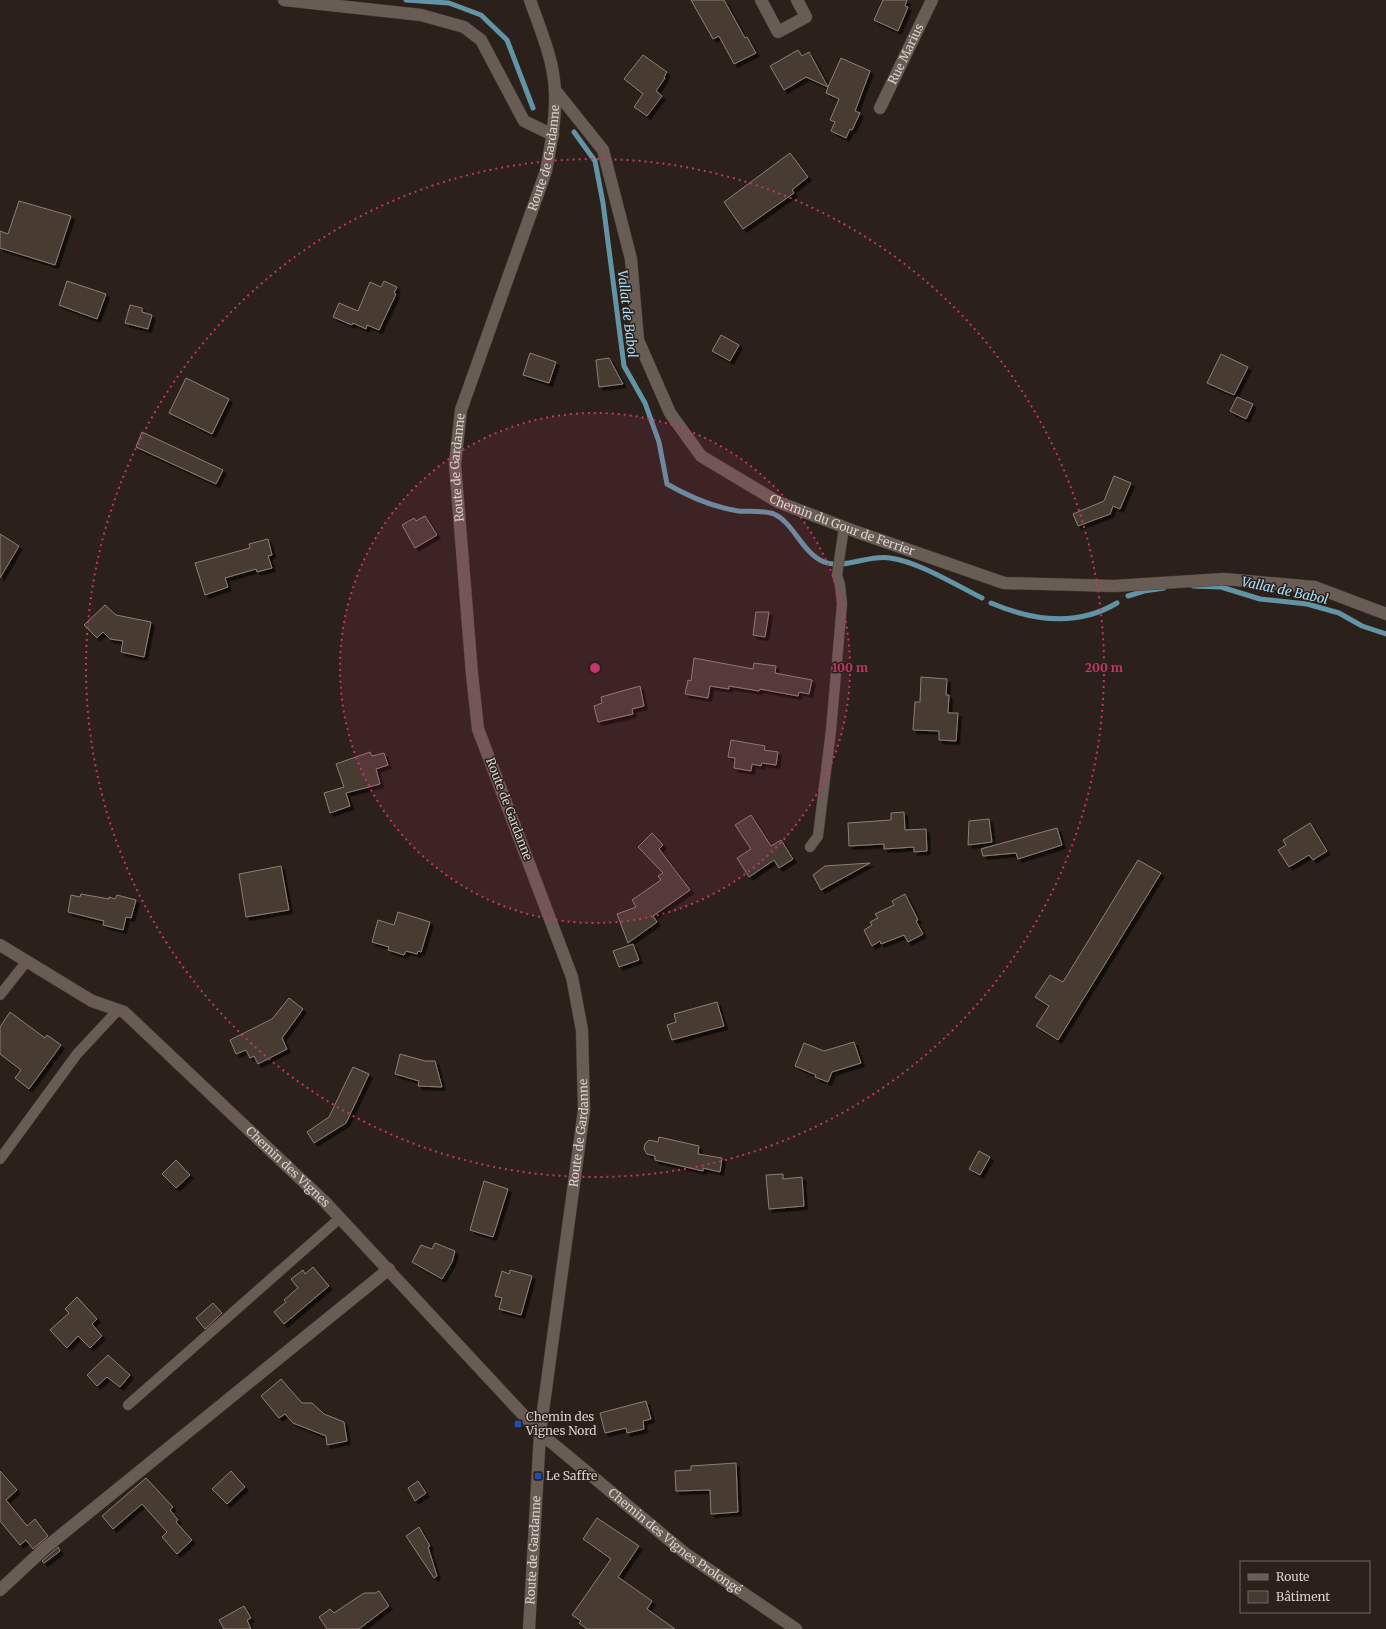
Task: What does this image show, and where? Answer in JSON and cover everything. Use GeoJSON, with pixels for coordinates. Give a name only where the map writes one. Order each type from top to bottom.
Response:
{"type":"FeatureCollection","features":[{"type":"Feature","properties":{"kind":"street"},"geometry":{"type":"LineString","coordinates":[[284,0],[421,15],[464,27],[481,40],[524,121],[553,135]]}},
{"type":"Feature","properties":{"kind":"street","name":"Route de Gardanne"},"geometry":{"type":"LineString","coordinates":[[529,1629],[540,1433],[584,1110],[582,1030],[572,977],[478,729],[472,674],[455,464],[461,410],[546,171],[553,135],[555,90],[548,50],[530,0]]}},
{"type":"Feature","properties":{"kind":"street"},"geometry":{"type":"LineString","coordinates":[[766,2],[778,32],[806,17],[797,0]]}},
{"type":"Feature","properties":{"kind":"street","name":"Rue Marius"},"geometry":{"type":"LineString","coordinates":[[880,108],[932,0]]}},
{"type":"Feature","properties":{"kind":"street","name":"Chemin du Gour de Ferrier"},"geometry":{"type":"LineString","coordinates":[[555,90],[603,150],[631,259],[638,340],[670,413],[701,456],[778,502],[844,527],[1004,583],[1114,586],[1224,579],[1315,587],[1386,614]]}},
{"type":"Feature","properties":{"kind":"street","name":"Chemin des Vignes"},"geometry":{"type":"LineString","coordinates":[[0,945],[92,1001],[124,1012],[340,1218],[540,1433]]}},
{"type":"Feature","properties":{"kind":"street"},"geometry":{"type":"LineString","coordinates":[[0,1590],[45,1548],[389,1269]]}},
{"type":"Feature","properties":{"kind":"street","name":"Chemin des Vignes Prolongé"},"geometry":{"type":"LineString","coordinates":[[540,1433],[686,1554],[796,1629]]}},
{"type":"Feature","properties":{"kind":"lane"},"geometry":{"type":"LineString","coordinates":[[810,847],[818,836],[831,730],[842,604],[840,585],[837,575],[844,527]]}},
{"type":"Feature","properties":{"kind":"lane"},"geometry":{"type":"LineString","coordinates":[[0,995],[27,961]]}},
{"type":"Feature","properties":{"kind":"lane"},"geometry":{"type":"LineString","coordinates":[[0,1159],[77,1054],[118,1010]]}},
{"type":"Feature","properties":{"kind":"lane"},"geometry":{"type":"LineString","coordinates":[[128,1405],[340,1218]]}},
{"type":"Feature","properties":{"kind":"building"},"geometry":{"type":"Polygon","coordinates":[[[691,0],[724,0],[745,38],[747,37],[756,53],[734,64],[719,36],[713,39],[691,0]]]}},
{"type":"Feature","properties":{"kind":"building"},"geometry":{"type":"Polygon","coordinates":[[[883,0],[907,0],[905,6],[908,7],[898,31],[874,20],[883,0]]]}},
{"type":"Feature","properties":{"kind":"building"},"geometry":{"type":"Polygon","coordinates":[[[798,50],[802,56],[809,52],[828,87],[806,77],[784,90],[770,66],[798,50]]]}},
{"type":"Feature","properties":{"kind":"building"},"geometry":{"type":"Polygon","coordinates":[[[643,55],[667,72],[664,77],[665,78],[656,91],[662,96],[647,116],[634,107],[643,94],[624,79],[643,55]]]}},
{"type":"Feature","properties":{"kind":"building"},"geometry":{"type":"Polygon","coordinates":[[[841,58],[870,71],[855,111],[860,113],[852,130],[850,129],[846,138],[831,131],[835,122],[830,120],[839,99],[826,93],[841,58]]]}},
{"type":"Feature","properties":{"kind":"building"},"geometry":{"type":"Polygon","coordinates":[[[790,153],[808,177],[792,190],[794,193],[743,229],[724,202],[790,153]]]}},
{"type":"Feature","properties":{"kind":"building"},"geometry":{"type":"Polygon","coordinates":[[[19,201],[71,216],[55,265],[0,248],[0,231],[8,234],[19,201]]]}},
{"type":"Feature","properties":{"kind":"building"},"geometry":{"type":"Polygon","coordinates":[[[67,281],[106,294],[97,319],[59,305],[67,281]]]}},
{"type":"Feature","properties":{"kind":"building"},"geometry":{"type":"Polygon","coordinates":[[[384,281],[397,287],[394,293],[396,294],[379,330],[367,325],[366,329],[333,317],[339,303],[358,311],[370,282],[381,287],[384,281]]]}},
{"type":"Feature","properties":{"kind":"building"},"geometry":{"type":"Polygon","coordinates":[[[130,305],[142,308],[142,312],[152,315],[148,329],[125,323],[130,305]]]}},
{"type":"Feature","properties":{"kind":"building"},"geometry":{"type":"Polygon","coordinates":[[[721,335],[739,345],[730,361],[712,351],[721,335]]]}},
{"type":"Feature","properties":{"kind":"building"},"geometry":{"type":"Polygon","coordinates":[[[530,353],[556,362],[549,383],[523,375],[530,353]]]}},
{"type":"Feature","properties":{"kind":"building"},"geometry":{"type":"Polygon","coordinates":[[[1221,354],[1248,367],[1234,395],[1207,383],[1221,354]]]}},
{"type":"Feature","properties":{"kind":"building"},"geometry":{"type":"Polygon","coordinates":[[[609,358],[623,384],[599,387],[596,360],[609,358]]]}},
{"type":"Feature","properties":{"kind":"building"},"geometry":{"type":"Polygon","coordinates":[[[186,378],[229,399],[212,434],[169,413],[186,378]]]}},
{"type":"Feature","properties":{"kind":"building"},"geometry":{"type":"Polygon","coordinates":[[[1237,397],[1253,404],[1246,419],[1230,411],[1237,397]]]}},
{"type":"Feature","properties":{"kind":"building"},"geometry":{"type":"Polygon","coordinates":[[[142,432],[223,470],[216,484],[136,447],[142,432]]]}},
{"type":"Feature","properties":{"kind":"building"},"geometry":{"type":"Polygon","coordinates":[[[1114,476],[1131,483],[1120,509],[1113,506],[1110,514],[1078,526],[1073,514],[1104,501],[1114,476]]]}},
{"type":"Feature","properties":{"kind":"building"},"geometry":{"type":"Polygon","coordinates":[[[425,516],[437,535],[415,548],[402,525],[414,518],[416,521],[425,516]]]}},
{"type":"Feature","properties":{"kind":"building"},"geometry":{"type":"Polygon","coordinates":[[[0,534],[19,546],[0,578],[0,534]]]}},
{"type":"Feature","properties":{"kind":"building"},"geometry":{"type":"Polygon","coordinates":[[[268,539],[272,555],[268,556],[272,568],[257,572],[256,569],[225,578],[228,587],[205,595],[195,563],[250,548],[249,544],[268,539]]]}},
{"type":"Feature","properties":{"kind":"building"},"geometry":{"type":"Polygon","coordinates":[[[105,605],[116,615],[151,622],[144,657],[121,652],[123,641],[110,639],[103,632],[97,638],[84,625],[105,605]]]}},
{"type":"Feature","properties":{"kind":"building"},"geometry":{"type":"Polygon","coordinates":[[[756,612],[769,612],[765,637],[753,635],[756,612]]]}},
{"type":"Feature","properties":{"kind":"building"},"geometry":{"type":"Polygon","coordinates":[[[694,658],[753,669],[754,663],[776,666],[775,673],[812,680],[809,694],[799,692],[798,696],[760,689],[759,691],[729,686],[729,689],[710,686],[708,698],[685,694],[688,680],[691,681],[694,658]]]}},
{"type":"Feature","properties":{"kind":"building"},"geometry":{"type":"Polygon","coordinates":[[[921,677],[947,679],[946,695],[949,695],[948,713],[958,713],[956,741],[939,740],[939,731],[913,730],[915,702],[920,702],[921,677]]]}},
{"type":"Feature","properties":{"kind":"building"},"geometry":{"type":"Polygon","coordinates":[[[640,686],[644,706],[632,709],[633,714],[598,722],[594,706],[602,703],[601,697],[640,686]]]}},
{"type":"Feature","properties":{"kind":"building"},"geometry":{"type":"Polygon","coordinates":[[[731,740],[765,746],[764,750],[778,752],[776,765],[762,763],[761,766],[752,764],[751,771],[734,768],[735,758],[728,757],[731,740]]]}},
{"type":"Feature","properties":{"kind":"building"},"geometry":{"type":"Polygon","coordinates":[[[370,752],[372,756],[384,753],[388,765],[376,769],[380,784],[346,793],[350,806],[330,813],[324,793],[344,787],[336,764],[370,752]]]}},
{"type":"Feature","properties":{"kind":"building"},"geometry":{"type":"Polygon","coordinates":[[[904,812],[905,830],[926,829],[927,851],[914,852],[914,847],[884,849],[884,844],[849,846],[848,823],[891,820],[891,813],[904,812]]]}},
{"type":"Feature","properties":{"kind":"building"},"geometry":{"type":"Polygon","coordinates":[[[751,815],[771,846],[781,840],[793,859],[779,868],[774,860],[749,877],[737,858],[751,849],[735,825],[751,815]]]}},
{"type":"Feature","properties":{"kind":"building"},"geometry":{"type":"Polygon","coordinates":[[[989,819],[992,842],[968,845],[969,821],[989,819]]]}},
{"type":"Feature","properties":{"kind":"building"},"geometry":{"type":"Polygon","coordinates":[[[1310,823],[1327,851],[1313,860],[1309,855],[1289,867],[1278,850],[1286,845],[1283,840],[1310,823]]]}},
{"type":"Feature","properties":{"kind":"building"},"geometry":{"type":"Polygon","coordinates":[[[1057,828],[1062,845],[1018,859],[1016,853],[983,856],[981,849],[1057,828]]]}},
{"type":"Feature","properties":{"kind":"building"},"geometry":{"type":"Polygon","coordinates":[[[652,833],[663,845],[659,849],[690,890],[653,916],[657,922],[628,943],[617,914],[636,907],[632,900],[661,880],[658,876],[663,873],[638,847],[652,833]]]}},
{"type":"Feature","properties":{"kind":"building"},"geometry":{"type":"Polygon","coordinates":[[[1138,860],[1161,873],[1058,1040],[1036,1026],[1049,1006],[1035,997],[1050,975],[1063,982],[1138,860]]]}},
{"type":"Feature","properties":{"kind":"building"},"geometry":{"type":"Polygon","coordinates":[[[870,863],[821,890],[813,875],[825,866],[870,863]]]}},
{"type":"Feature","properties":{"kind":"building"},"geometry":{"type":"Polygon","coordinates":[[[281,866],[289,910],[246,917],[239,874],[281,866]]]}},
{"type":"Feature","properties":{"kind":"building"},"geometry":{"type":"Polygon","coordinates":[[[81,894],[109,899],[109,897],[115,899],[117,895],[136,900],[131,918],[126,917],[123,930],[103,925],[104,921],[68,912],[71,895],[80,897],[81,894]]]}},
{"type":"Feature","properties":{"kind":"building"},"geometry":{"type":"Polygon","coordinates":[[[905,894],[923,934],[908,942],[904,935],[881,944],[880,941],[872,946],[864,930],[872,925],[870,922],[878,918],[875,914],[894,905],[892,901],[905,894]]]}},
{"type":"Feature","properties":{"kind":"building"},"geometry":{"type":"Polygon","coordinates":[[[398,912],[430,922],[421,952],[418,951],[417,954],[406,951],[404,955],[388,950],[389,947],[372,942],[378,920],[394,925],[398,912]]]}},
{"type":"Feature","properties":{"kind":"building"},"geometry":{"type":"Polygon","coordinates":[[[633,944],[639,960],[619,967],[613,951],[633,944]]]}},
{"type":"Feature","properties":{"kind":"building"},"geometry":{"type":"Polygon","coordinates":[[[289,998],[303,1009],[282,1038],[287,1049],[258,1064],[254,1056],[250,1058],[246,1050],[236,1054],[230,1040],[272,1019],[289,998]]]}},
{"type":"Feature","properties":{"kind":"building"},"geometry":{"type":"Polygon","coordinates":[[[717,1002],[724,1026],[672,1040],[667,1025],[676,1022],[674,1014],[717,1002]]]}},
{"type":"Feature","properties":{"kind":"building"},"geometry":{"type":"Polygon","coordinates":[[[10,1012],[45,1038],[47,1035],[61,1045],[29,1089],[15,1078],[21,1070],[0,1054],[0,1027],[10,1012]]]}},
{"type":"Feature","properties":{"kind":"building"},"geometry":{"type":"Polygon","coordinates":[[[854,1042],[861,1063],[832,1072],[828,1082],[795,1066],[804,1043],[824,1051],[854,1042]]]}},
{"type":"Feature","properties":{"kind":"building"},"geometry":{"type":"Polygon","coordinates":[[[400,1054],[425,1061],[435,1061],[442,1087],[418,1086],[419,1081],[395,1074],[400,1054]]]}},
{"type":"Feature","properties":{"kind":"building"},"geometry":{"type":"Polygon","coordinates":[[[353,1067],[369,1074],[346,1123],[314,1143],[307,1132],[329,1117],[353,1067]]]}},
{"type":"Feature","properties":{"kind":"building"},"geometry":{"type":"Polygon","coordinates":[[[659,1137],[699,1146],[698,1154],[722,1158],[720,1172],[703,1168],[703,1171],[655,1160],[655,1156],[647,1154],[644,1149],[645,1144],[649,1140],[658,1142],[659,1137]]]}},
{"type":"Feature","properties":{"kind":"building"},"geometry":{"type":"Polygon","coordinates":[[[979,1151],[990,1157],[980,1175],[969,1169],[979,1151]]]}},
{"type":"Feature","properties":{"kind":"building"},"geometry":{"type":"Polygon","coordinates":[[[176,1160],[190,1175],[176,1188],[162,1174],[176,1160]]]}},
{"type":"Feature","properties":{"kind":"building"},"geometry":{"type":"Polygon","coordinates":[[[783,1174],[783,1179],[802,1177],[804,1206],[769,1209],[766,1175],[783,1174]]]}},
{"type":"Feature","properties":{"kind":"building"},"geometry":{"type":"Polygon","coordinates":[[[484,1181],[508,1189],[493,1237],[470,1230],[484,1181]]]}},
{"type":"Feature","properties":{"kind":"building"},"geometry":{"type":"Polygon","coordinates":[[[435,1243],[455,1251],[452,1262],[442,1279],[412,1262],[421,1245],[432,1249],[435,1243]]]}},
{"type":"Feature","properties":{"kind":"building"},"geometry":{"type":"Polygon","coordinates":[[[313,1267],[329,1286],[284,1324],[274,1312],[286,1302],[284,1300],[298,1288],[291,1279],[303,1270],[305,1274],[313,1267]]]}},
{"type":"Feature","properties":{"kind":"building"},"geometry":{"type":"Polygon","coordinates":[[[510,1270],[532,1276],[521,1315],[499,1309],[502,1298],[495,1296],[502,1271],[509,1274],[510,1270]]]}},
{"type":"Feature","properties":{"kind":"building"},"geometry":{"type":"Polygon","coordinates":[[[77,1297],[97,1319],[92,1324],[102,1336],[90,1348],[78,1336],[67,1348],[50,1330],[69,1313],[65,1309],[77,1297]]]}},
{"type":"Feature","properties":{"kind":"building"},"geometry":{"type":"Polygon","coordinates":[[[213,1303],[222,1313],[205,1329],[196,1318],[213,1303]]]}},
{"type":"Feature","properties":{"kind":"building"},"geometry":{"type":"Polygon","coordinates":[[[108,1355],[130,1375],[120,1387],[107,1377],[97,1386],[87,1375],[108,1355]]]}},
{"type":"Feature","properties":{"kind":"building"},"geometry":{"type":"Polygon","coordinates":[[[281,1379],[302,1403],[312,1403],[324,1414],[344,1422],[347,1441],[327,1445],[326,1436],[293,1423],[285,1414],[279,1418],[261,1396],[281,1379]]]}},
{"type":"Feature","properties":{"kind":"building"},"geometry":{"type":"Polygon","coordinates":[[[646,1401],[651,1419],[643,1421],[644,1429],[627,1433],[626,1428],[605,1433],[600,1413],[646,1401]]]}},
{"type":"Feature","properties":{"kind":"building"},"geometry":{"type":"Polygon","coordinates":[[[736,1463],[738,1512],[711,1514],[710,1490],[676,1491],[675,1471],[691,1470],[691,1466],[736,1463]]]}},
{"type":"Feature","properties":{"kind":"building"},"geometry":{"type":"Polygon","coordinates":[[[0,1471],[17,1490],[6,1500],[27,1526],[35,1519],[48,1536],[33,1549],[26,1540],[20,1545],[0,1521],[0,1471]]]}},
{"type":"Feature","properties":{"kind":"building"},"geometry":{"type":"Polygon","coordinates":[[[231,1471],[245,1487],[227,1504],[212,1489],[231,1471]]]}},
{"type":"Feature","properties":{"kind":"building"},"geometry":{"type":"Polygon","coordinates":[[[146,1478],[173,1507],[170,1510],[178,1520],[176,1522],[192,1540],[177,1554],[162,1537],[167,1532],[142,1504],[113,1529],[102,1516],[146,1478]]]}},
{"type":"Feature","properties":{"kind":"building"},"geometry":{"type":"Polygon","coordinates":[[[418,1481],[426,1493],[415,1501],[408,1488],[418,1481]]]}},
{"type":"Feature","properties":{"kind":"building"},"geometry":{"type":"Polygon","coordinates":[[[597,1518],[639,1546],[618,1577],[652,1601],[647,1609],[675,1629],[587,1629],[579,1623],[581,1621],[572,1615],[611,1559],[583,1539],[597,1518]]]}},
{"type":"Feature","properties":{"kind":"building"},"geometry":{"type":"Polygon","coordinates":[[[419,1527],[430,1546],[428,1547],[437,1576],[434,1578],[406,1536],[419,1527]]]}},
{"type":"Feature","properties":{"kind":"building"},"geometry":{"type":"Polygon","coordinates":[[[58,1547],[60,1551],[44,1563],[42,1561],[58,1547]]]}},
{"type":"Feature","properties":{"kind":"building"},"geometry":{"type":"Polygon","coordinates":[[[379,1591],[389,1606],[359,1629],[327,1629],[319,1617],[330,1609],[334,1613],[364,1593],[375,1593],[379,1591]]]}},
{"type":"Feature","properties":{"kind":"building"},"geometry":{"type":"Polygon","coordinates":[[[244,1606],[251,1618],[247,1620],[251,1629],[224,1629],[219,1620],[244,1606]]]}},
{"type":"Feature","properties":{"kind":"waterway","name":"Vallat de Babol"},"geometry":{"type":"LineString","coordinates":[[406,0],[449,3],[481,15],[507,40],[533,108]]}},
{"type":"Feature","properties":{"kind":"waterway","name":"Vallat de Babol"},"geometry":{"type":"LineString","coordinates":[[574,132],[595,161],[603,203],[624,366],[645,403],[659,442],[667,484],[692,497],[719,507],[738,511],[774,514],[787,524],[816,558],[824,562],[840,564],[882,557],[901,560],[925,569],[982,598]]}},
{"type":"Feature","properties":{"kind":"waterway","name":"Vallat de Babol"},"geometry":{"type":"LineString","coordinates":[[1193,586],[1221,587],[1260,599],[1307,604],[1339,613],[1362,626],[1386,634]]}},
{"type":"Feature","properties":{"kind":"waterway","name":"Vallat de Babol"},"geometry":{"type":"LineString","coordinates":[[1128,596],[1144,591],[1164,588]]}},
{"type":"Feature","properties":{"kind":"waterway","name":"Vallat de Babol"},"geometry":{"type":"LineString","coordinates":[[991,603],[1023,614],[1055,619],[1086,616],[1102,611],[1117,603]]}},
{"type":"Feature","properties":{"kind":"place","name":"Chemin des Vignes Nord"},"geometry":{"type":"Point","coordinates":[518,1424]}},
{"type":"Feature","properties":{"kind":"place","name":"Le Saffre"},"geometry":{"type":"Point","coordinates":[538,1476]}}]}
